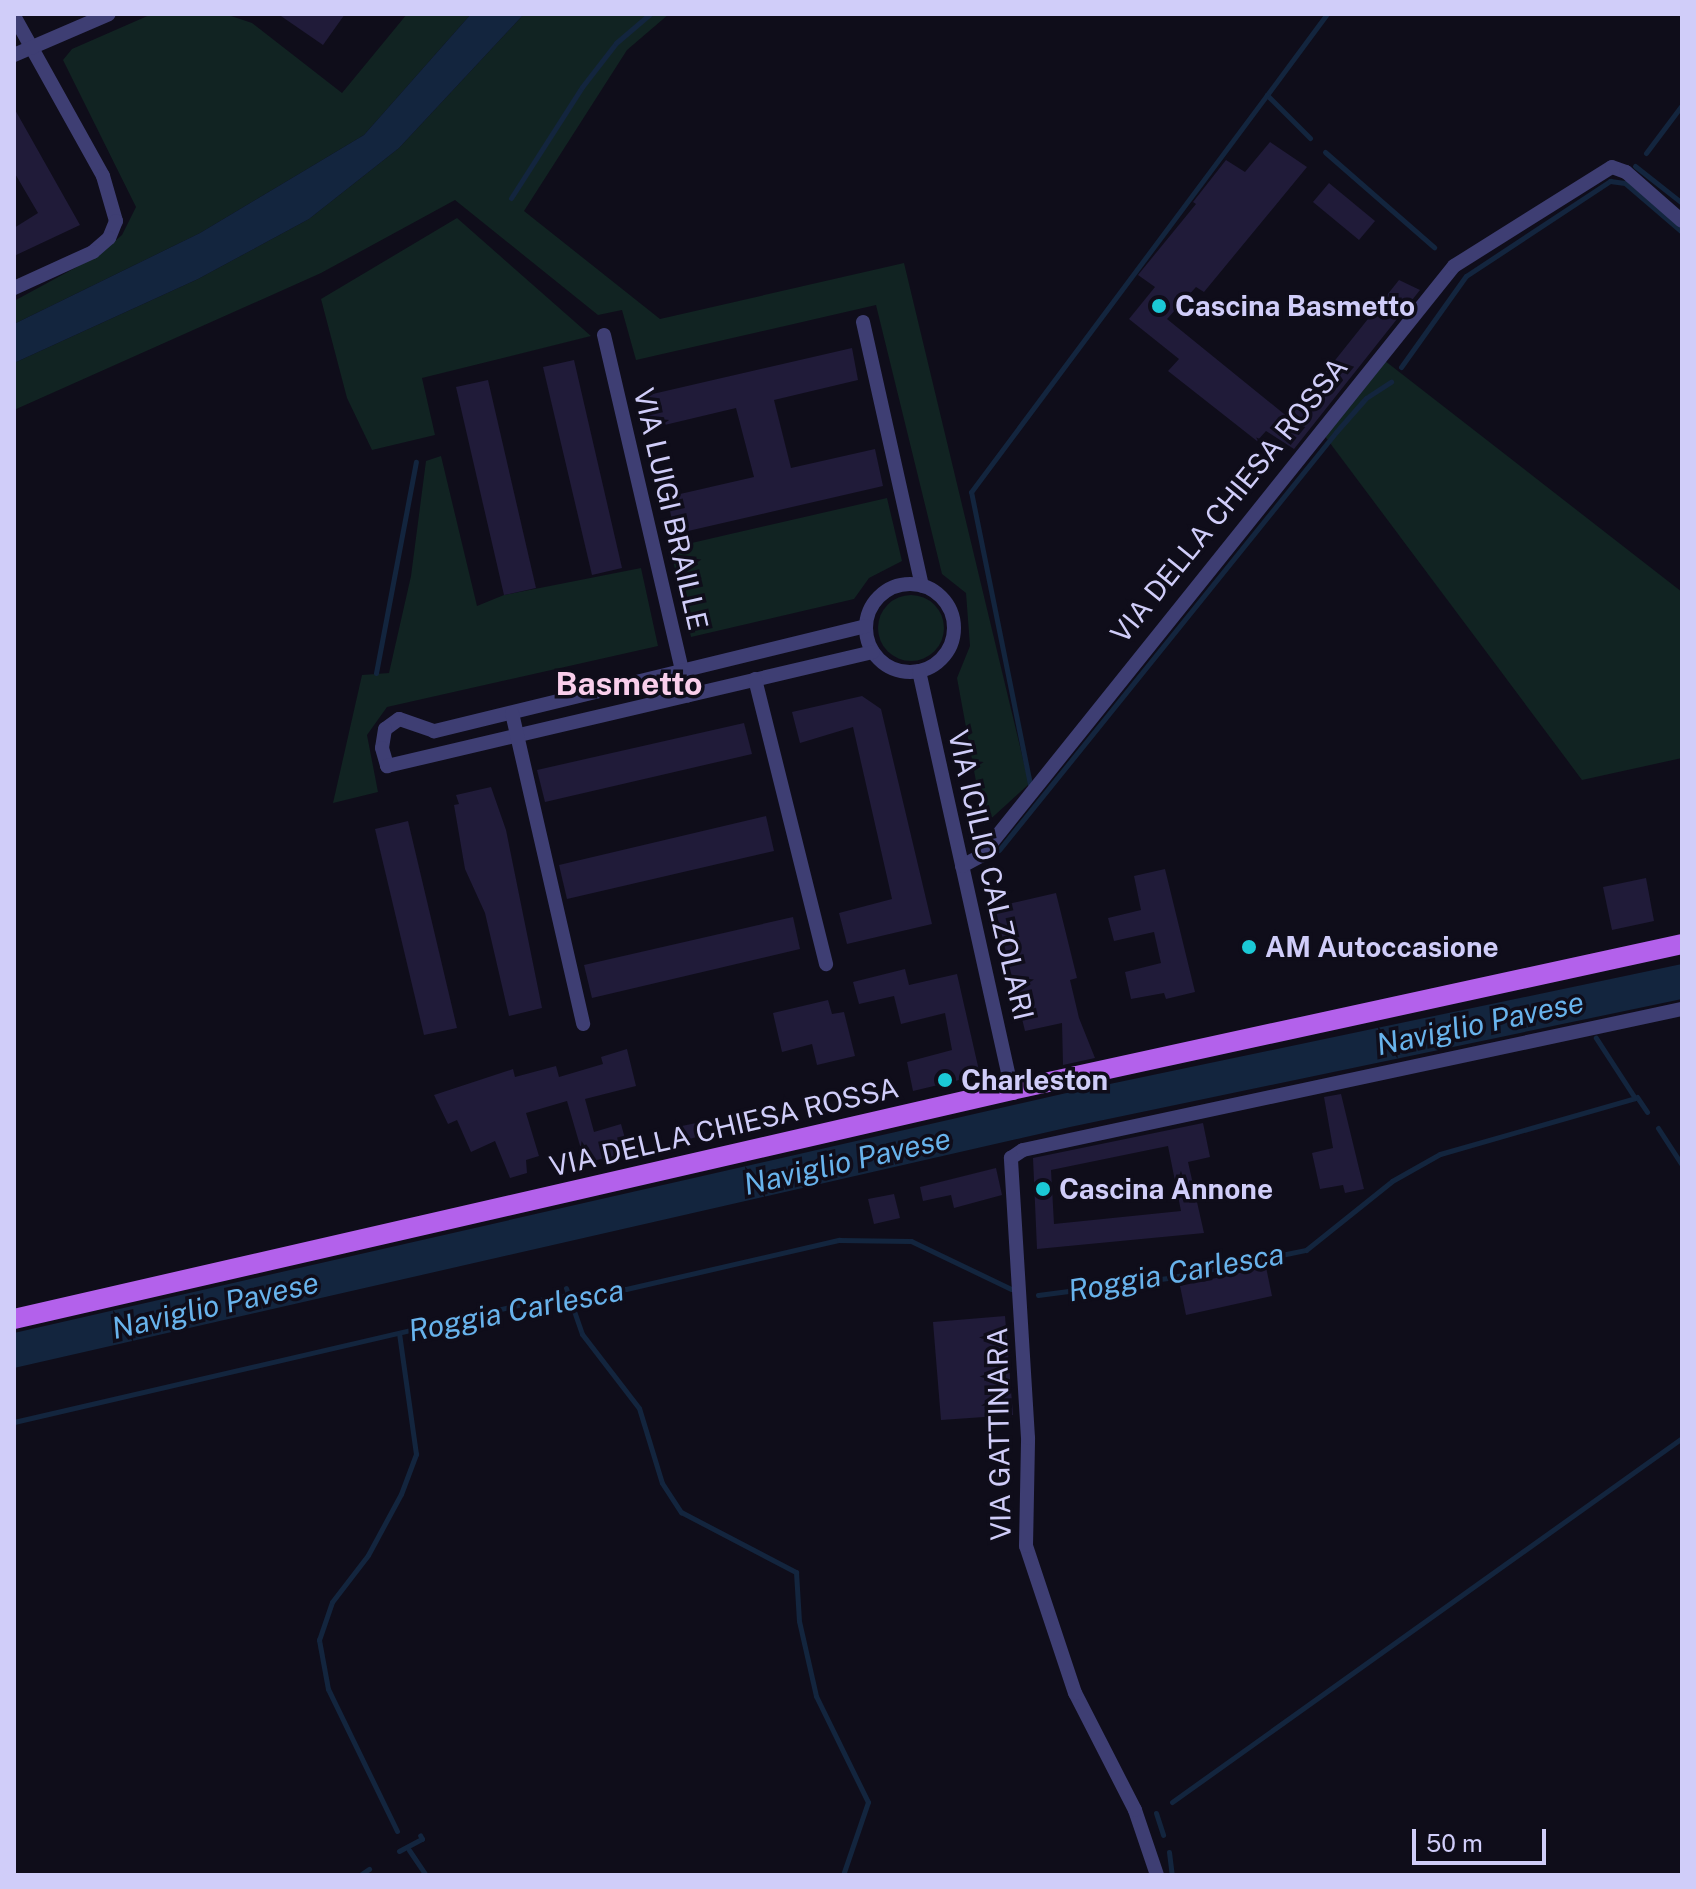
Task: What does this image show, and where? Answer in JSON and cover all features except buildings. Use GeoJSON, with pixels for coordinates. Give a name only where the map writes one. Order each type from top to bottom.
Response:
{"type":"FeatureCollection","features":[{"type":"Feature","properties":{"kind":"main road","name":"VIA DELLA CHIESA ROSSA"},"geometry":{"type":"LineString","coordinates":[[14,1319],[1012,1090],[1682,944]]}},
{"type":"Feature","properties":{"kind":"street"},"geometry":{"type":"LineString","coordinates":[[14,55],[34,49],[109,14]]}},
{"type":"Feature","properties":{"kind":"street"},"geometry":{"type":"LineString","coordinates":[[14,16],[103,176],[116,221],[109,238],[93,252],[14,288]]}},
{"type":"Feature","properties":{"kind":"street","name":"VIA DELLA CHIESA ROSSA"},"geometry":{"type":"LineString","coordinates":[[962,866],[981,856],[1454,266],[1612,167],[1626,172],[1682,221]]}},
{"type":"Feature","properties":{"kind":"street"},"geometry":{"type":"LineString","coordinates":[[863,322],[922,585]]}},
{"type":"Feature","properties":{"kind":"street","name":"VIA LUIGI BRAILLE"},"geometry":{"type":"LineString","coordinates":[[604,335],[688,695]]}},
{"type":"Feature","properties":{"kind":"street"},"geometry":{"type":"LineString","coordinates":[[902,584],[922,585],[946,602],[954,628],[942,658],[919,671],[892,668],[873,652],[866,626],[870,608],[884,591],[902,584]]}},
{"type":"Feature","properties":{"kind":"street"},"geometry":{"type":"LineString","coordinates":[[866,626],[434,731],[399,719],[385,729],[382,748],[387,766],[873,652]]}},
{"type":"Feature","properties":{"kind":"street","name":"VIA ICILIO CALZOLARI"},"geometry":{"type":"LineString","coordinates":[[919,671],[1012,1090]]}},
{"type":"Feature","properties":{"kind":"street"},"geometry":{"type":"LineString","coordinates":[[755,679],[826,964]]}},
{"type":"Feature","properties":{"kind":"street"},"geometry":{"type":"LineString","coordinates":[[512,713],[583,1024]]}},
{"type":"Feature","properties":{"kind":"street","name":"VIA GATTINARA"},"geometry":{"type":"LineString","coordinates":[[1157,1875],[1135,1810],[1071,1684],[1026,1546],[1028,1438],[1011,1158],[1023,1150],[1682,1009]]}},
{"type":"Feature","properties":{"kind":"shaded area"},"geometry":{"type":"Polygon","coordinates":[[[152,14],[225,14],[252,23],[342,93],[407,14],[471,14],[364,135],[200,233],[14,324],[14,301],[97,256],[122,235],[136,207],[63,60],[72,49],[152,14]]]}},
{"type":"Feature","properties":{"kind":"shaded area"},"geometry":{"type":"Polygon","coordinates":[[[524,14],[669,14],[627,50],[524,211],[660,319],[904,263],[1029,784],[984,825],[957,678],[970,646],[966,593],[942,574],[876,305],[636,360],[622,310],[598,315],[455,200],[321,273],[14,410],[14,363],[198,279],[309,219],[399,148],[524,14]]]}},
{"type":"Feature","properties":{"kind":"shaded area"},"geometry":{"type":"Polygon","coordinates":[[[457,218],[591,336],[422,378],[435,435],[372,450],[347,398],[321,299],[457,218]]]}},
{"type":"Feature","properties":{"kind":"shaded area"},"geometry":{"type":"Polygon","coordinates":[[[1380,357],[1682,592],[1682,758],[1582,780],[1321,431],[1380,357]]]}},
{"type":"Feature","properties":{"kind":"shaded area"},"geometry":{"type":"Polygon","coordinates":[[[441,456],[477,606],[504,595],[641,568],[658,646],[387,707],[367,735],[378,792],[333,803],[362,675],[389,673],[411,576],[426,461],[441,456]]]}},
{"type":"Feature","properties":{"kind":"shaded area"},"geometry":{"type":"Polygon","coordinates":[[[887,498],[902,561],[869,578],[854,599],[691,637],[670,548],[887,498]]]}},
{"type":"Feature","properties":{"kind":"shaded area"},"geometry":{"type":"Polygon","coordinates":[[[905,595],[917,595],[929,600],[939,610],[944,628],[942,641],[929,656],[917,661],[905,661],[893,656],[883,646],[878,634],[878,622],[883,610],[893,600],[905,595]]]}},
{"type":"Feature","properties":{"kind":"water"},"geometry":{"type":"Polygon","coordinates":[[[471,14],[524,14],[399,148],[309,219],[198,279],[14,363],[14,324],[200,233],[364,135],[471,14]]]}},
{"type":"Feature","properties":{"kind":"water","name":"Naviglio Pavese"},"geometry":{"type":"Polygon","coordinates":[[[1682,964],[1682,999],[1070,1127],[14,1368],[14,1333],[1062,1094],[1682,964]]]}},
{"type":"Feature","properties":{"kind":"waterway"},"geometry":{"type":"LineString","coordinates":[[511,198],[582,87],[616,43],[650,14]]}},
{"type":"Feature","properties":{"kind":"waterway"},"geometry":{"type":"LineString","coordinates":[[1310,138],[1267,95],[1327,14]]}},
{"type":"Feature","properties":{"kind":"waterway"},"geometry":{"type":"LineString","coordinates":[[1030,784],[971,492],[1267,95]]}},
{"type":"Feature","properties":{"kind":"waterway"},"geometry":{"type":"LineString","coordinates":[[1646,153],[1682,105]]}},
{"type":"Feature","properties":{"kind":"waterway"},"geometry":{"type":"LineString","coordinates":[[1325,152],[1434,247]]}},
{"type":"Feature","properties":{"kind":"waterway"},"geometry":{"type":"LineString","coordinates":[[1635,166],[1682,203]]}},
{"type":"Feature","properties":{"kind":"waterway"},"geometry":{"type":"LineString","coordinates":[[1401,367],[1466,276],[1610,181],[1625,183],[1682,232]]}},
{"type":"Feature","properties":{"kind":"waterway"},"geometry":{"type":"LineString","coordinates":[[999,850],[1336,432],[1366,398],[1391,382]]}},
{"type":"Feature","properties":{"kind":"waterway"},"geometry":{"type":"LineString","coordinates":[[376,673],[416,462]]}},
{"type":"Feature","properties":{"kind":"waterway","name":"Roggia Carlesca"},"geometry":{"type":"LineString","coordinates":[[1038,1295],[1168,1278],[1306,1250],[1392,1181],[1440,1154],[1635,1098],[1596,1038]]}},
{"type":"Feature","properties":{"kind":"waterway"},"geometry":{"type":"LineString","coordinates":[[1637,1097],[1647,1112]]}},
{"type":"Feature","properties":{"kind":"waterway"},"geometry":{"type":"LineString","coordinates":[[1658,1128],[1682,1165]]}},
{"type":"Feature","properties":{"kind":"waterway","name":"Roggia Carlesca"},"geometry":{"type":"LineString","coordinates":[[14,1422],[553,1297],[626,1289],[839,1240],[911,1241],[1011,1289]]}},
{"type":"Feature","properties":{"kind":"waterway"},"geometry":{"type":"LineString","coordinates":[[566,1288],[582,1334],[639,1408],[662,1483],[681,1512],[796,1572],[799,1621],[816,1696],[868,1802],[843,1875]]}},
{"type":"Feature","properties":{"kind":"waterway"},"geometry":{"type":"LineString","coordinates":[[397,1831],[328,1689],[319,1640],[332,1602],[368,1555],[401,1494],[416,1454],[399,1333]]}},
{"type":"Feature","properties":{"kind":"waterway"},"geometry":{"type":"LineString","coordinates":[[1172,1802],[1682,1438]]}},
{"type":"Feature","properties":{"kind":"waterway"},"geometry":{"type":"LineString","coordinates":[[1156,1813],[1163,1835]]}},
{"type":"Feature","properties":{"kind":"waterway"},"geometry":{"type":"LineString","coordinates":[[399,1851],[422,1839],[420,1835]]}},
{"type":"Feature","properties":{"kind":"waterway"},"geometry":{"type":"LineString","coordinates":[[409,1850],[426,1875]]}},
{"type":"Feature","properties":{"kind":"waterway"},"geometry":{"type":"LineString","coordinates":[[1169,1852],[1172,1875]]}},
{"type":"Feature","properties":{"kind":"waterway"},"geometry":{"type":"LineString","coordinates":[[360,1875],[369,1869]]}},
{"type":"Feature","properties":{"kind":"place","name":"Cascina Basmetto"},"geometry":{"type":"Point","coordinates":[1159,306]}},
{"type":"Feature","properties":{"kind":"place","name":"AM Autoccasione"},"geometry":{"type":"Point","coordinates":[1249,947]}},
{"type":"Feature","properties":{"kind":"place","name":"Charleston"},"geometry":{"type":"Point","coordinates":[945,1080]}},
{"type":"Feature","properties":{"kind":"place","name":"Cascina Annone"},"geometry":{"type":"Point","coordinates":[1043,1189]}},
{"type":"Feature","properties":{"kind":"district","name":"Basmetto"},"geometry":{"type":"Point","coordinates":[629,684]}}]}
